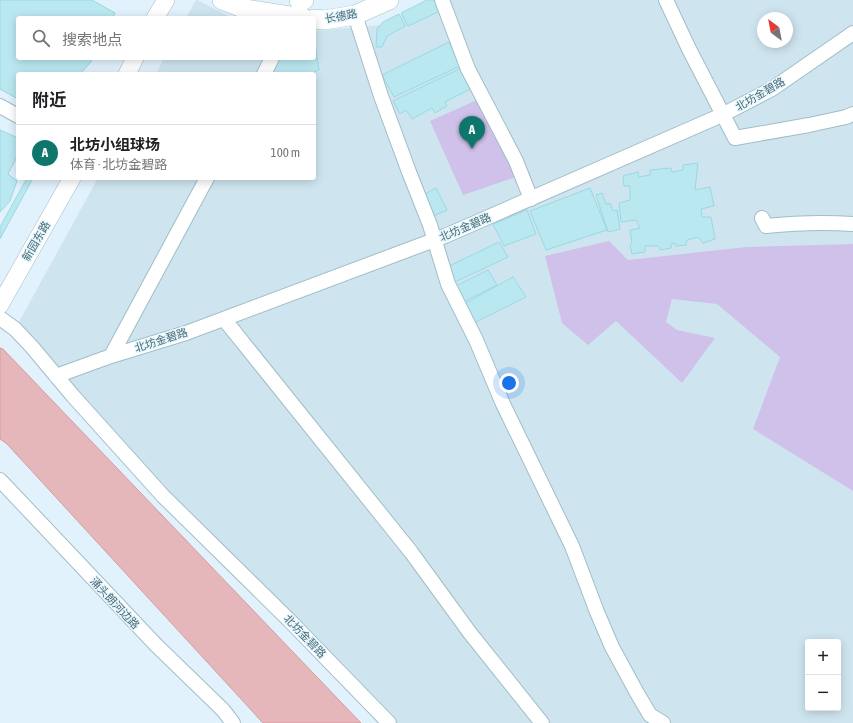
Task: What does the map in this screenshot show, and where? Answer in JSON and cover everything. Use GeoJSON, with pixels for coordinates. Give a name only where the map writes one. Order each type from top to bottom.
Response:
{"type":"FeatureCollection","features":[{"type":"Feature","properties":{"kind":"main road"},"geometry":{"type":"LineString","coordinates":[[222,0],[245,9],[298,13],[304,0]]}},
{"type":"Feature","properties":{"kind":"main road","name":"长德路"},"geometry":{"type":"LineString","coordinates":[[316,19],[324,20],[355,15],[389,0]]}},
{"type":"Feature","properties":{"kind":"street"},"geometry":{"type":"LineString","coordinates":[[442,0],[468,69],[516,161],[531,199]]}},
{"type":"Feature","properties":{"kind":"street"},"geometry":{"type":"LineString","coordinates":[[666,0],[734,138],[809,125],[846,117],[853,114]]}},
{"type":"Feature","properties":{"kind":"street"},"geometry":{"type":"LineString","coordinates":[[355,15],[381,96],[430,225],[448,284],[476,340],[503,404],[572,546],[612,647],[650,714],[663,723]]}},
{"type":"Feature","properties":{"kind":"street","name":"北坊金碧路"},"geometry":{"type":"LineString","coordinates":[[56,376],[111,356],[186,333],[224,319],[434,240],[531,199],[722,115],[772,90],[853,33]]}},
{"type":"Feature","properties":{"kind":"street"},"geometry":{"type":"LineString","coordinates":[[128,72],[134,60]]}},
{"type":"Feature","properties":{"kind":"street"},"geometry":{"type":"LineString","coordinates":[[265,72],[271,60]]}},
{"type":"Feature","properties":{"kind":"street"},"geometry":{"type":"LineString","coordinates":[[0,106],[16,115]]}},
{"type":"Feature","properties":{"kind":"street","name":"新园东路"},"geometry":{"type":"LineString","coordinates":[[0,305],[71,180]]}},
{"type":"Feature","properties":{"kind":"street"},"geometry":{"type":"LineString","coordinates":[[111,356],[206,180]]}},
{"type":"Feature","properties":{"kind":"street"},"geometry":{"type":"LineString","coordinates":[[762,218],[766,226],[828,222],[853,224]]}},
{"type":"Feature","properties":{"kind":"street","name":"北坊金碧路"},"geometry":{"type":"LineString","coordinates":[[0,318],[15,329],[28,342],[56,376],[163,496],[289,620],[389,723]]}},
{"type":"Feature","properties":{"kind":"street"},"geometry":{"type":"LineString","coordinates":[[224,319],[406,546],[470,633],[542,723]]}},
{"type":"Feature","properties":{"kind":"street","name":"涌头朗河边路"},"geometry":{"type":"LineString","coordinates":[[0,480],[156,646],[223,710],[233,723]]}},
{"type":"Feature","properties":{"kind":"shaded area"},"geometry":{"type":"Polygon","coordinates":[[[197,0],[229,16],[187,16],[197,0]]]}},
{"type":"Feature","properties":{"kind":"shaded area"},"geometry":{"type":"Polygon","coordinates":[[[434,0],[853,0],[853,723],[389,723],[289,620],[15,329],[97,180],[316,180],[316,72],[157,72],[163,60],[316,60],[316,31],[380,25],[434,0]]]}},
{"type":"Feature","properties":{"kind":"shaded area"},"geometry":{"type":"Polygon","coordinates":[[[477,100],[516,177],[463,195],[430,121],[477,100]]]}},
{"type":"Feature","properties":{"kind":"shaded area"},"geometry":{"type":"Polygon","coordinates":[[[609,241],[628,260],[746,247],[853,244],[853,491],[753,429],[780,357],[717,304],[672,299],[666,322],[677,330],[715,338],[682,383],[616,321],[588,345],[562,323],[545,256],[609,241]]]}},
{"type":"Feature","properties":{"kind":"shaded area"},"geometry":{"type":"Polygon","coordinates":[[[0,348],[3,349],[361,723],[263,723],[7,444],[0,439],[0,348]]]}},
{"type":"Feature","properties":{"kind":"building"},"geometry":{"type":"Polygon","coordinates":[[[0,0],[92,0],[115,13],[113,16],[16,16],[16,60],[92,60],[82,72],[16,72],[16,98],[0,89],[0,0]]]}},
{"type":"Feature","properties":{"kind":"building"},"geometry":{"type":"Polygon","coordinates":[[[427,0],[435,0],[440,11],[408,26],[401,13],[427,0]]]}},
{"type":"Feature","properties":{"kind":"building"},"geometry":{"type":"Polygon","coordinates":[[[399,14],[405,26],[387,36],[382,47],[376,47],[377,29],[383,22],[399,14]]]}},
{"type":"Feature","properties":{"kind":"building"},"geometry":{"type":"Polygon","coordinates":[[[449,42],[460,66],[394,97],[382,75],[449,42]]]}},
{"type":"Feature","properties":{"kind":"building"},"geometry":{"type":"Polygon","coordinates":[[[316,50],[319,70],[314,72],[269,72],[276,60],[316,60],[316,50]]]}},
{"type":"Feature","properties":{"kind":"building"},"geometry":{"type":"Polygon","coordinates":[[[461,68],[472,88],[445,102],[447,106],[435,113],[432,108],[412,119],[406,110],[400,114],[393,101],[461,68]]]}},
{"type":"Feature","properties":{"kind":"building"},"geometry":{"type":"Polygon","coordinates":[[[0,130],[16,137],[16,159],[8,174],[17,181],[10,201],[0,212],[0,130]]]}},
{"type":"Feature","properties":{"kind":"building"},"geometry":{"type":"Polygon","coordinates":[[[698,163],[695,190],[710,187],[714,206],[701,209],[702,217],[711,217],[715,239],[703,243],[698,237],[687,240],[686,245],[676,246],[675,243],[671,244],[671,248],[661,250],[658,246],[645,246],[645,252],[632,254],[630,245],[632,243],[630,230],[640,228],[636,220],[621,222],[619,203],[630,200],[630,186],[624,186],[623,176],[638,172],[639,177],[650,175],[650,170],[671,168],[672,172],[683,170],[683,165],[698,163]]]}},
{"type":"Feature","properties":{"kind":"building"},"geometry":{"type":"Polygon","coordinates":[[[26,180],[32,180],[0,239],[0,227],[26,180]]]}},
{"type":"Feature","properties":{"kind":"building"},"geometry":{"type":"Polygon","coordinates":[[[436,188],[447,210],[431,217],[421,196],[436,188]]]}},
{"type":"Feature","properties":{"kind":"building"},"geometry":{"type":"Polygon","coordinates":[[[590,188],[607,230],[546,250],[530,211],[590,188]]]}},
{"type":"Feature","properties":{"kind":"building"},"geometry":{"type":"Polygon","coordinates":[[[602,193],[606,204],[610,203],[613,211],[617,210],[620,229],[608,232],[596,195],[602,193]]]}},
{"type":"Feature","properties":{"kind":"building"},"geometry":{"type":"Polygon","coordinates":[[[527,210],[536,234],[504,246],[493,224],[527,210]]]}},
{"type":"Feature","properties":{"kind":"building"},"geometry":{"type":"Polygon","coordinates":[[[499,242],[508,257],[453,283],[447,267],[499,242]]]}},
{"type":"Feature","properties":{"kind":"building"},"geometry":{"type":"Polygon","coordinates":[[[488,270],[497,285],[461,303],[452,288],[488,270]]]}},
{"type":"Feature","properties":{"kind":"building"},"geometry":{"type":"Polygon","coordinates":[[[513,277],[526,297],[472,324],[462,305],[513,277]]]}},
{"type":"Feature","properties":{"kind":"place","name":"北坊小组球场"},"geometry":{"type":"Point","coordinates":[472,149]}}]}
